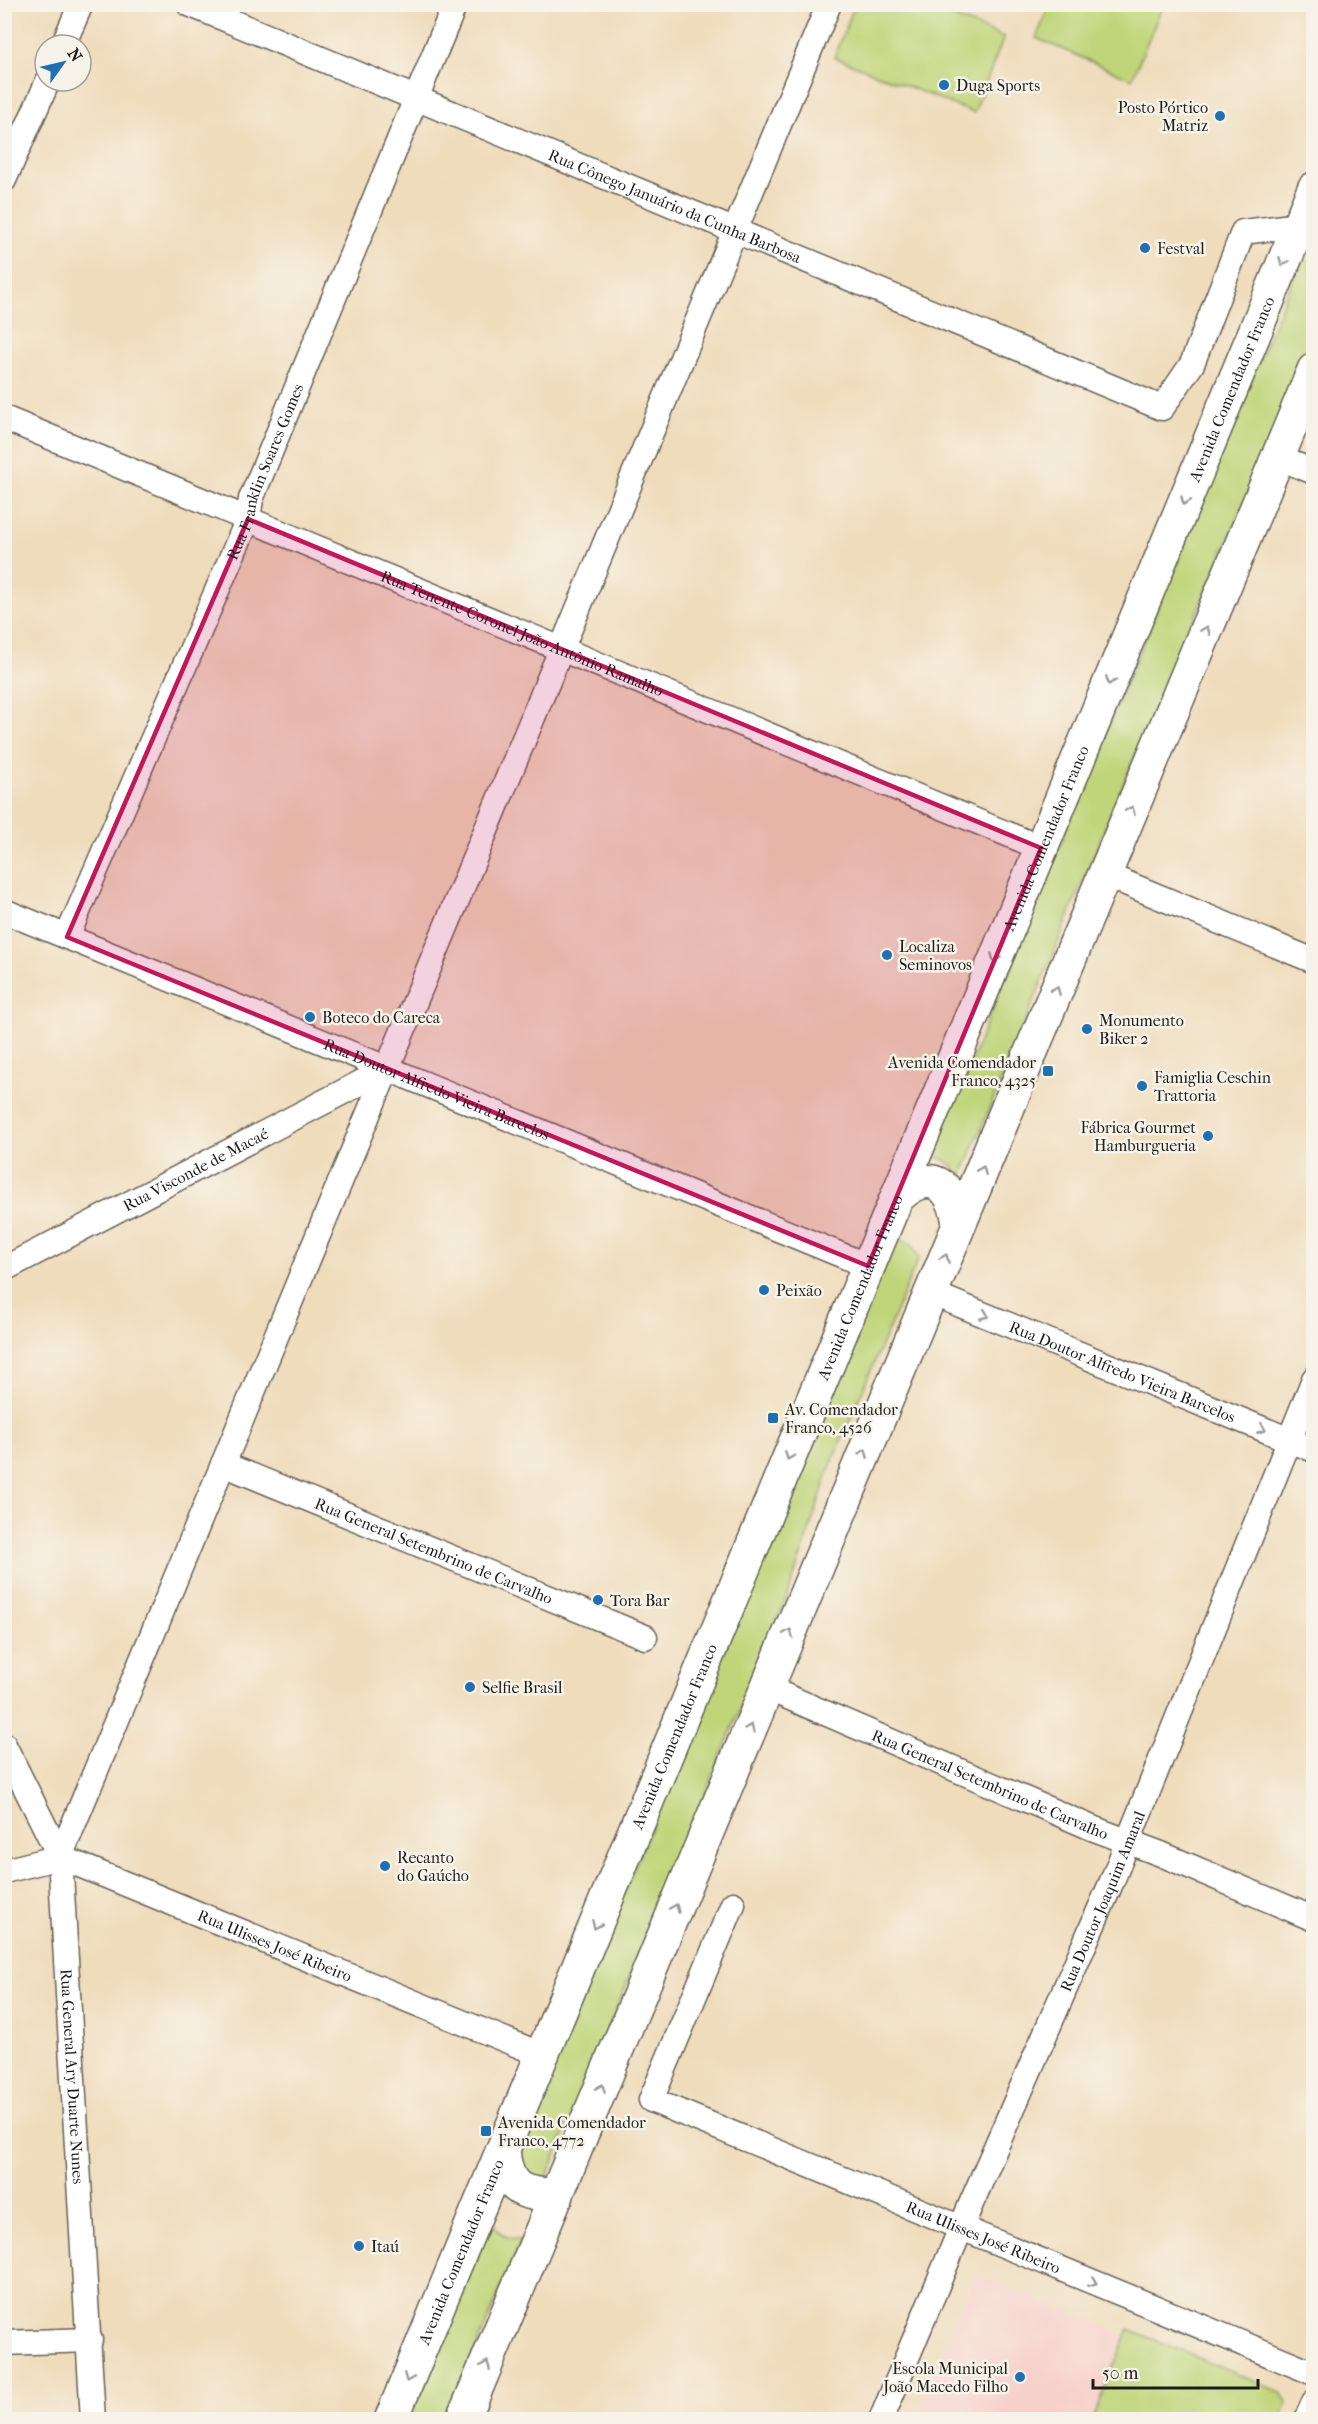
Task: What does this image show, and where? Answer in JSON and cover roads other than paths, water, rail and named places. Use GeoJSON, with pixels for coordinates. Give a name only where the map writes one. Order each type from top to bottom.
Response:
{"type":"FeatureCollection","features":[{"type":"Feature","properties":{"kind":"highway","name":"Avenida Comendador Franco"},"geometry":{"type":"LineString","coordinates":[[391,2420],[1314,189]]}},
{"type":"Feature","properties":{"kind":"highway"},"geometry":{"type":"LineString","coordinates":[[463,2420],[1314,370]]}},
{"type":"Feature","properties":{"kind":"highway"},"geometry":{"type":"LineString","coordinates":[[897,1198],[920,1180],[936,1183],[950,1193],[957,1207],[959,1224]]}},
{"type":"Feature","properties":{"kind":"highway"},"geometry":{"type":"LineString","coordinates":[[503,2150],[505,2169],[512,2183],[524,2192],[556,2195]]}},
{"type":"Feature","properties":{"kind":"street"},"geometry":{"type":"LineString","coordinates":[[68,33],[81,4]]}},
{"type":"Feature","properties":{"kind":"street","name":"Rua Cônego Januário da Cunha Barbosa"},"geometry":{"type":"LineString","coordinates":[[189,4],[1162,408],[1192,364],[1243,232],[1299,225]]}},
{"type":"Feature","properties":{"kind":"street","name":"Rua Franklin Soares Gomes"},"geometry":{"type":"LineString","coordinates":[[67,937],[248,519],[251,499],[454,4]]}},
{"type":"Feature","properties":{"kind":"street"},"geometry":{"type":"LineString","coordinates":[[4,1871],[60,1857],[829,4]]}},
{"type":"Feature","properties":{"kind":"street"},"geometry":{"type":"LineString","coordinates":[[4,180],[43,93]]}},
{"type":"Feature","properties":{"kind":"street","name":"Rua Tenente-Coronel João Antônio Ramalho"},"geometry":{"type":"LineString","coordinates":[[4,418],[1041,848]]}},
{"type":"Feature","properties":{"kind":"street"},"geometry":{"type":"LineString","coordinates":[[1277,457],[1314,472]]}},
{"type":"Feature","properties":{"kind":"street"},"geometry":{"type":"LineString","coordinates":[[1104,874],[1314,961]]}},
{"type":"Feature","properties":{"kind":"street","name":"Rua Doutor Alfredo Vieira Barcelos"},"geometry":{"type":"LineString","coordinates":[[4,911],[868,1266]]}},
{"type":"Feature","properties":{"kind":"street","name":"Rua Visconde de Macaé"},"geometry":{"type":"LineString","coordinates":[[4,1269],[387,1069]]}},
{"type":"Feature","properties":{"kind":"street","name":"Rua Doutor Alfredo Vieira Barcelos"},"geometry":{"type":"LineString","coordinates":[[931,1293],[1314,1450]]}},
{"type":"Feature","properties":{"kind":"street","name":"Rua Doutor Joaquim Amaral"},"geometry":{"type":"LineString","coordinates":[[881,2420],[1127,1841],[1314,1379]]}},
{"type":"Feature","properties":{"kind":"street","name":"Rua General Setembrino de Carvalho"},"geometry":{"type":"LineString","coordinates":[[223,1464],[645,1637]]}},
{"type":"Feature","properties":{"kind":"street","name":"Rua General Setembrino de Carvalho"},"geometry":{"type":"LineString","coordinates":[[767,1688],[1092,1828],[1314,1919]]}},
{"type":"Feature","properties":{"kind":"street","name":"Rua General Ary Duarte Nunes"},"geometry":{"type":"LineString","coordinates":[[4,1745],[60,1857],[93,2420]]}},
{"type":"Feature","properties":{"kind":"street","name":"Rua Ulisses José Ribeiro"},"geometry":{"type":"LineString","coordinates":[[60,1857],[542,2055]]}},
{"type":"Feature","properties":{"kind":"street","name":"Rua Ulisses José Ribeiro"},"geometry":{"type":"LineString","coordinates":[[733,1904],[651,2100],[1314,2373]]}},
{"type":"Feature","properties":{"kind":"street"},"geometry":{"type":"LineString","coordinates":[[4,2343],[90,2340]]}},
{"type":"Feature","properties":{"kind":"street"},"geometry":{"type":"LineString","coordinates":[[1306,2420],[1314,2402]]}},
{"type":"Feature","properties":{"kind":"place","name":"Duga Sports"},"geometry":{"type":"Point","coordinates":[944,85]}},
{"type":"Feature","properties":{"kind":"place","name":"Posto Pórtico Matriz"},"geometry":{"type":"Point","coordinates":[1220,116]}},
{"type":"Feature","properties":{"kind":"place","name":"Festval"},"geometry":{"type":"Point","coordinates":[1145,248]}},
{"type":"Feature","properties":{"kind":"place","name":"Localiza Seminovos"},"geometry":{"type":"Point","coordinates":[887,955]}},
{"type":"Feature","properties":{"kind":"place","name":"Boteco do Careca"},"geometry":{"type":"Point","coordinates":[310,1017]}},
{"type":"Feature","properties":{"kind":"place","name":"Monumento Biker 2"},"geometry":{"type":"Point","coordinates":[1087,1029]}},
{"type":"Feature","properties":{"kind":"place","name":"Avenida Comendador Franco, 4325"},"geometry":{"type":"Point","coordinates":[1048,1071]}},
{"type":"Feature","properties":{"kind":"place","name":"Famiglia Ceschin Trattoria"},"geometry":{"type":"Point","coordinates":[1142,1086]}},
{"type":"Feature","properties":{"kind":"place","name":"Fábrica Gourmet Hamburgueria"},"geometry":{"type":"Point","coordinates":[1208,1136]}},
{"type":"Feature","properties":{"kind":"place","name":"Peixão"},"geometry":{"type":"Point","coordinates":[764,1290]}},
{"type":"Feature","properties":{"kind":"place","name":"Av. Comendador Franco, 4526"},"geometry":{"type":"Point","coordinates":[773,1418]}},
{"type":"Feature","properties":{"kind":"place","name":"Tora Bar"},"geometry":{"type":"Point","coordinates":[598,1600]}},
{"type":"Feature","properties":{"kind":"place","name":"Selfie Brasil"},"geometry":{"type":"Point","coordinates":[470,1687]}},
{"type":"Feature","properties":{"kind":"place","name":"Recanto do Gaúcho"},"geometry":{"type":"Point","coordinates":[385,1866]}},
{"type":"Feature","properties":{"kind":"place","name":"Avenida Comendador Franco, 4772"},"geometry":{"type":"Point","coordinates":[486,2131]}},
{"type":"Feature","properties":{"kind":"place","name":"Itaú"},"geometry":{"type":"Point","coordinates":[359,2246]}},
{"type":"Feature","properties":{"kind":"place","name":"Escola Municipal João Macedo Filho"},"geometry":{"type":"Point","coordinates":[1020,2377]}}]}
